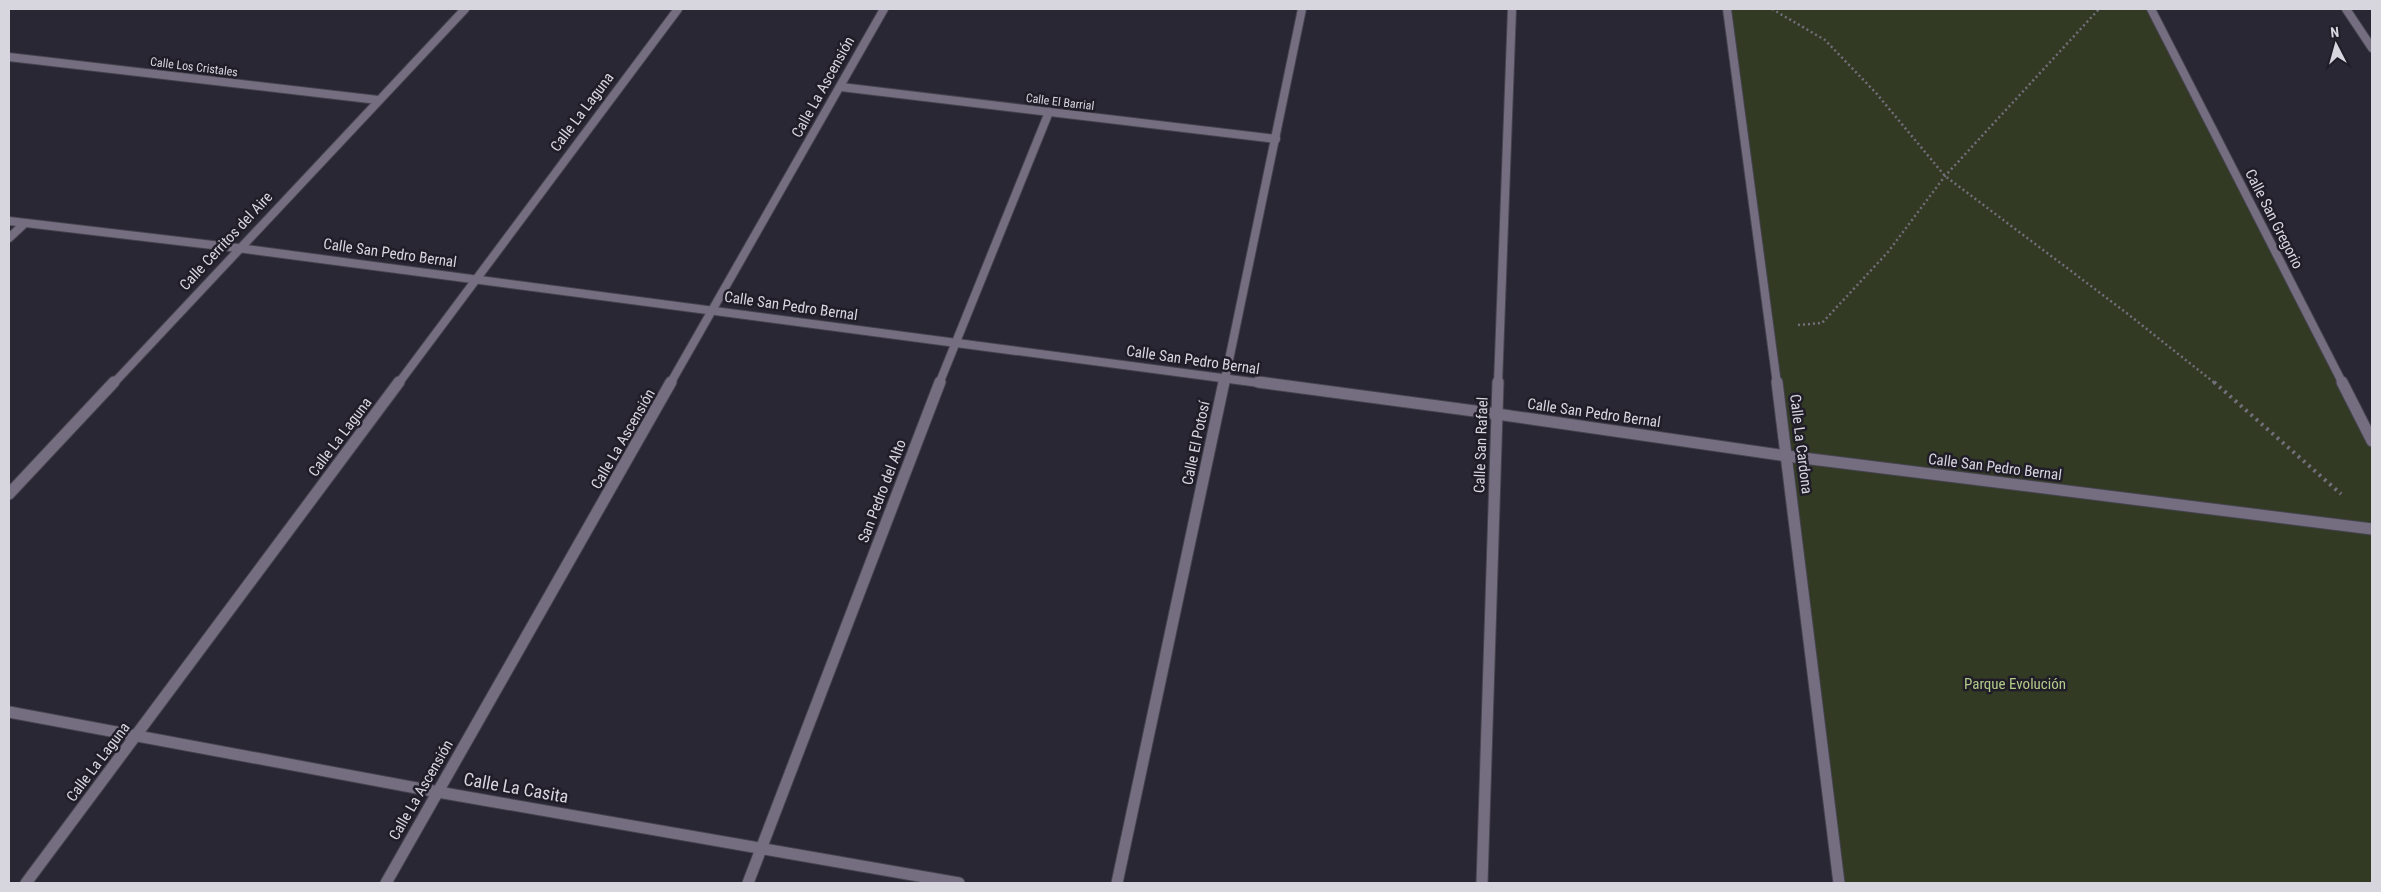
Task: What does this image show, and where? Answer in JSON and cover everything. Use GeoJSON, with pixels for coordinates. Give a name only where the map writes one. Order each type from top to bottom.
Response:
{"type":"FeatureCollection","features":[{"type":"Feature","properties":{"kind":"street","name":"Calle Cerritos del Aire"},"geometry":{"type":"LineString","coordinates":[[9,494],[238,248],[465,9]]}},
{"type":"Feature","properties":{"kind":"street","name":"Calle La Laguna"},"geometry":{"type":"LineString","coordinates":[[26,883],[678,9]]}},
{"type":"Feature","properties":{"kind":"street","name":"Calle La Ascensión"},"geometry":{"type":"LineString","coordinates":[[386,883],[884,9]]}},
{"type":"Feature","properties":{"kind":"street","name":"Calle El Potosí"},"geometry":{"type":"LineString","coordinates":[[1117,883],[1302,9]]}},
{"type":"Feature","properties":{"kind":"street","name":"Calle San Rafael"},"geometry":{"type":"LineString","coordinates":[[1482,883],[1506,125],[1512,9]]}},
{"type":"Feature","properties":{"kind":"street","name":"Calle La Cardona"},"geometry":{"type":"LineString","coordinates":[[1727,9],[1788,456],[1839,883]]}},
{"type":"Feature","properties":{"kind":"street","name":"Calle San Gregorio"},"geometry":{"type":"LineString","coordinates":[[2151,9],[2372,441]]}},
{"type":"Feature","properties":{"kind":"street"},"geometry":{"type":"LineString","coordinates":[[2346,9],[2372,48]]}},
{"type":"Feature","properties":{"kind":"street","name":"Calle Los Cristales"},"geometry":{"type":"LineString","coordinates":[[9,57],[378,100]]}},
{"type":"Feature","properties":{"kind":"street","name":"Calle El Barrial"},"geometry":{"type":"LineString","coordinates":[[840,87],[1276,139]]}},
{"type":"Feature","properties":{"kind":"street","name":"San Pedro del Alto"},"geometry":{"type":"LineString","coordinates":[[748,883],[955,343],[1049,112]]}},
{"type":"Feature","properties":{"kind":"street","name":"Calle San Pedro Bernal"},"geometry":{"type":"LineString","coordinates":[[9,221],[476,279],[1225,380],[1497,414],[1788,456],[2372,529]]}},
{"type":"Feature","properties":{"kind":"street"},"geometry":{"type":"LineString","coordinates":[[9,238],[24,224]]}},
{"type":"Feature","properties":{"kind":"street","name":"Calle La Casita"},"geometry":{"type":"LineString","coordinates":[[9,712],[438,792],[959,883]]}},
{"type":"Feature","properties":{"kind":"path"},"geometry":{"type":"LineString","coordinates":[[1772,9],[1826,40],[1876,93],[1945,176],[2124,311],[2220,387],[2345,498]]}},
{"type":"Feature","properties":{"kind":"path"},"geometry":{"type":"LineString","coordinates":[[1770,326],[1822,323],[1888,252],[1945,176],[2099,9]]}},
{"type":"Feature","properties":{"kind":"green space","name":"Parque Evolución"},"geometry":{"type":"Polygon","coordinates":[[[1727,9],[2151,9],[2372,441],[2372,883],[1839,883],[1727,9]]]}}]}
